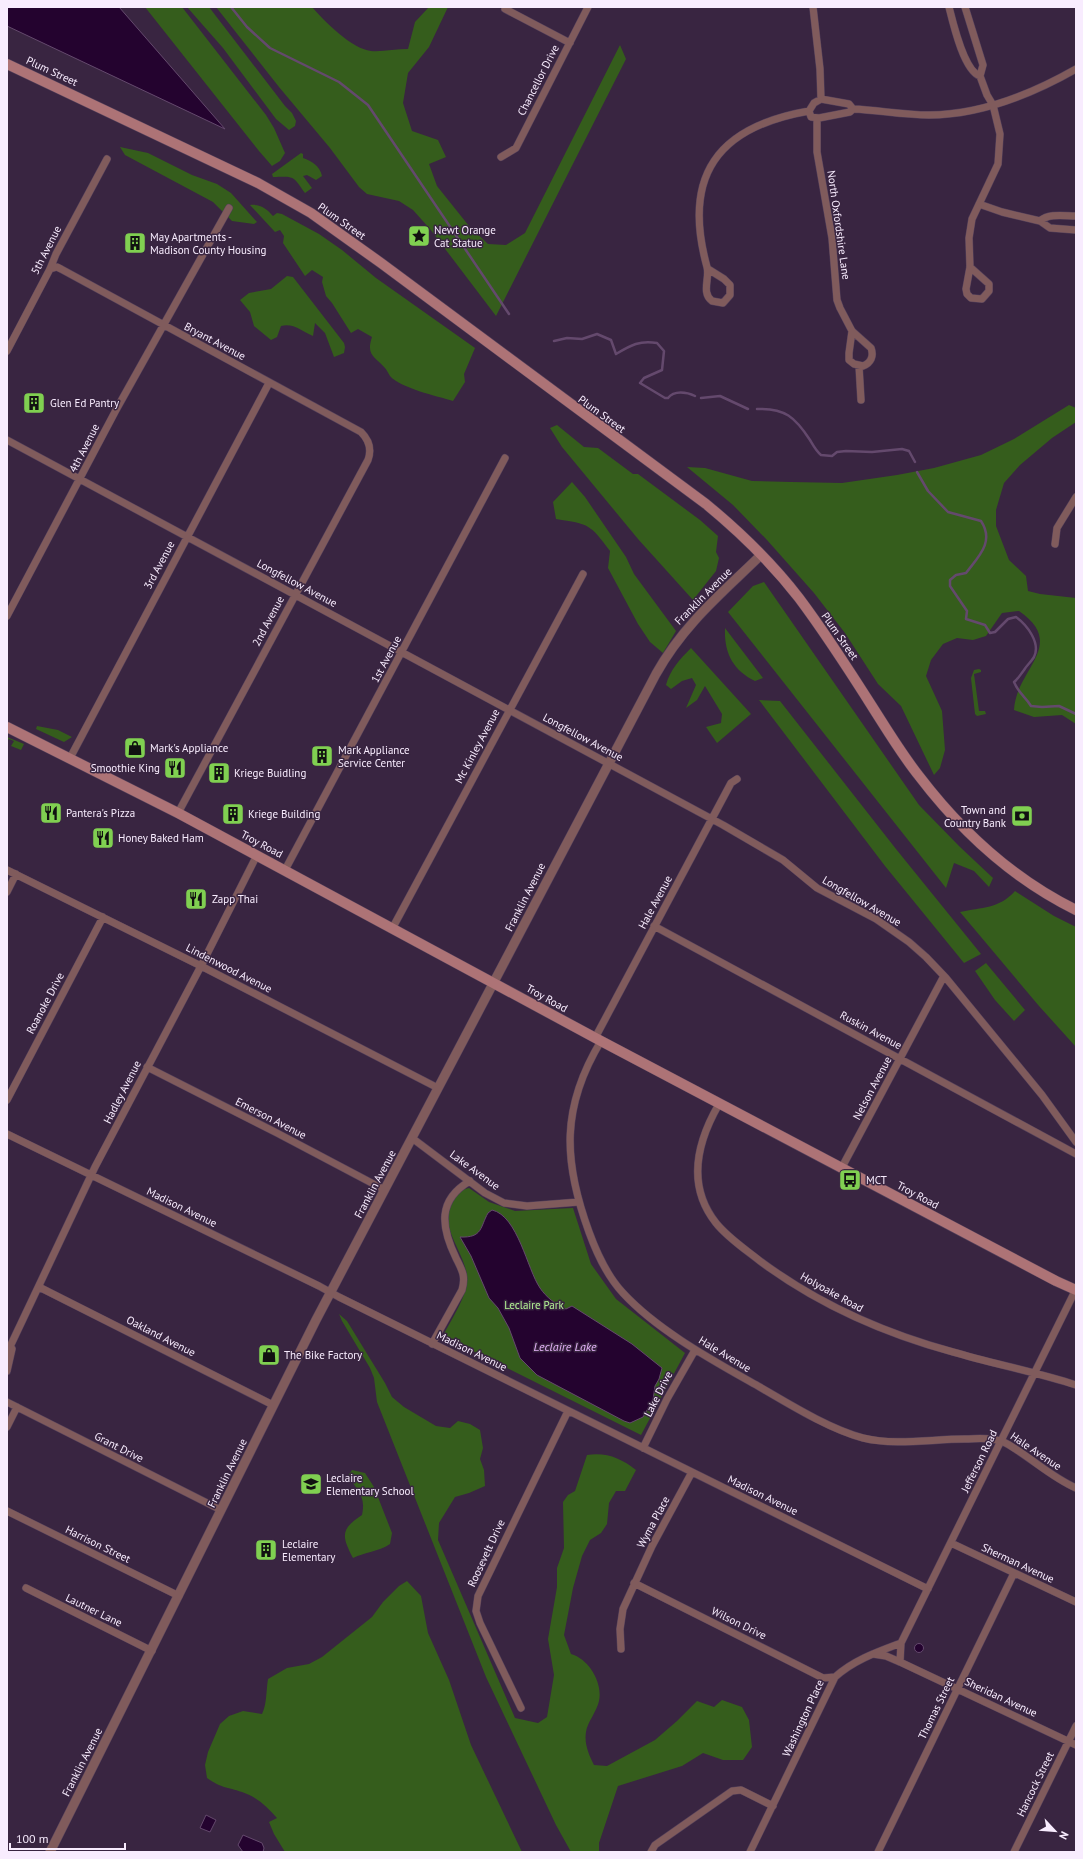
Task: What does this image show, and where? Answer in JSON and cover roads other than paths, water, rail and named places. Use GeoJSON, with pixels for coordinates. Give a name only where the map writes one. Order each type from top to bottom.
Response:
{"type":"FeatureCollection","features":[{"type":"Feature","properties":{"kind":"main road","name":"Plum Street"},"geometry":{"type":"LineString","coordinates":[[7,64],[258,183],[311,214],[706,504],[733,526],[799,598],[848,668],[902,753],[948,813],[970,836],[1015,873],[1076,910]]}},
{"type":"Feature","properties":{"kind":"main road","name":"Troy Road"},"geometry":{"type":"LineString","coordinates":[[7,727],[178,813],[598,1040],[841,1169],[1076,1290]]}},
{"type":"Feature","properties":{"kind":"street","name":"Chancellor Drive"},"geometry":{"type":"LineString","coordinates":[[501,157],[516,148],[588,7]]}},
{"type":"Feature","properties":{"kind":"street"},"geometry":{"type":"LineString","coordinates":[[813,7],[820,69],[821,99]]}},
{"type":"Feature","properties":{"kind":"street"},"geometry":{"type":"LineString","coordinates":[[949,7],[966,62],[972,72],[980,76]]}},
{"type":"Feature","properties":{"kind":"street"},"geometry":{"type":"LineString","coordinates":[[965,7],[983,65],[980,76],[987,95],[993,105],[1000,134],[1000,154],[994,175],[972,219],[970,230],[970,267],[966,283],[966,292],[971,298],[982,299],[989,291],[989,284],[970,267]]}},
{"type":"Feature","properties":{"kind":"street"},"geometry":{"type":"LineString","coordinates":[[505,9],[570,43]]}},
{"type":"Feature","properties":{"kind":"street"},"geometry":{"type":"LineString","coordinates":[[808,111],[812,117],[817,118],[847,113],[853,109],[903,114],[940,115],[966,112],[993,105],[1034,90],[1076,69]]}},
{"type":"Feature","properties":{"kind":"street"},"geometry":{"type":"LineString","coordinates":[[708,270],[724,279],[730,285],[730,295],[723,303],[712,301],[707,294],[708,270],[702,248],[698,217],[702,190],[711,166],[726,146],[736,137],[749,129],[782,116],[808,111],[821,99],[849,104],[853,109]]}},
{"type":"Feature","properties":{"kind":"street","name":"North Oxfordshire Lane"},"geometry":{"type":"LineString","coordinates":[[817,118],[818,152],[832,238],[837,300],[852,331],[872,351],[872,357],[868,363],[863,366],[859,366]]}},
{"type":"Feature","properties":{"kind":"street","name":"5th Avenue"},"geometry":{"type":"LineString","coordinates":[[7,351],[106,159]]}},
{"type":"Feature","properties":{"kind":"street"},"geometry":{"type":"LineString","coordinates":[[980,204],[1002,212],[1040,221],[1050,228],[1076,230]]}},
{"type":"Feature","properties":{"kind":"street","name":"4th Avenue"},"geometry":{"type":"LineString","coordinates":[[7,616],[163,326],[229,208]]}},
{"type":"Feature","properties":{"kind":"street"},"geometry":{"type":"LineString","coordinates":[[1040,221],[1044,217],[1049,216],[1076,216]]}},
{"type":"Feature","properties":{"kind":"street","name":"Bryant Avenue"},"geometry":{"type":"LineString","coordinates":[[50,269],[57,267],[61,269],[163,326],[361,432],[367,439]]}},
{"type":"Feature","properties":{"kind":"street"},"geometry":{"type":"LineString","coordinates":[[852,331],[849,358],[852,363],[859,366],[861,400]]}},
{"type":"Feature","properties":{"kind":"street","name":"3rd Avenue"},"geometry":{"type":"LineString","coordinates":[[70,758],[270,383]]}},
{"type":"Feature","properties":{"kind":"street","name":"2nd Avenue"},"geometry":{"type":"LineString","coordinates":[[178,813],[368,460],[370,448],[367,439]]}},
{"type":"Feature","properties":{"kind":"street","name":"Longfellow Avenue"},"geometry":{"type":"LineString","coordinates":[[7,440],[509,710],[609,762],[783,860],[817,888],[858,909],[892,929],[926,957],[944,976],[1042,1095],[1076,1142]]}},
{"type":"Feature","properties":{"kind":"street","name":"1st Avenue"},"geometry":{"type":"LineString","coordinates":[[285,870],[505,458]]}},
{"type":"Feature","properties":{"kind":"street"},"geometry":{"type":"LineString","coordinates":[[1055,544],[1057,528],[1076,497]]}},
{"type":"Feature","properties":{"kind":"street","name":"Franklin Avenue"},"geometry":{"type":"LineString","coordinates":[[50,1852],[152,1651],[273,1405],[663,661],[676,640],[696,617],[761,555]]}},
{"type":"Feature","properties":{"kind":"street","name":"Mc Kinley Avenue"},"geometry":{"type":"LineString","coordinates":[[392,928],[583,574]]}},
{"type":"Feature","properties":{"kind":"street","name":"Hale Avenue"},"geometry":{"type":"LineString","coordinates":[[737,779],[731,783],[654,926],[598,1040],[579,1085],[570,1125],[570,1157],[579,1202],[592,1240],[604,1267],[612,1281],[634,1304],[695,1350],[828,1423],[863,1438],[896,1442],[986,1438],[1001,1441],[1033,1460],[1057,1478],[1076,1488]]}},
{"type":"Feature","properties":{"kind":"street","name":"Hadley Avenue"},"geometry":{"type":"LineString","coordinates":[[7,1353],[92,1175],[257,855]]}},
{"type":"Feature","properties":{"kind":"street","name":"Lindenwood Avenue"},"geometry":{"type":"LineString","coordinates":[[7,870],[201,966],[438,1088]]}},
{"type":"Feature","properties":{"kind":"street"},"geometry":{"type":"LineString","coordinates":[[7,892],[16,874]]}},
{"type":"Feature","properties":{"kind":"street","name":"Roanoke Drive"},"geometry":{"type":"LineString","coordinates":[[7,1100],[103,917]]}},
{"type":"Feature","properties":{"kind":"street","name":"Ruskin Avenue"},"geometry":{"type":"LineString","coordinates":[[654,926],[1076,1154]]}},
{"type":"Feature","properties":{"kind":"street","name":"Nelson Avenue"},"geometry":{"type":"LineString","coordinates":[[841,1169],[944,976]]}},
{"type":"Feature","properties":{"kind":"street","name":"Emerson Avenue"},"geometry":{"type":"LineString","coordinates":[[147,1067],[385,1190]]}},
{"type":"Feature","properties":{"kind":"street","name":"Holyoake Road"},"geometry":{"type":"LineString","coordinates":[[719,1104],[708,1125],[701,1145],[698,1163],[700,1189],[708,1211],[717,1223],[747,1251],[771,1269],[817,1299],[864,1322],[952,1352],[1076,1385]]}},
{"type":"Feature","properties":{"kind":"street","name":"Madison Avenue"},"geometry":{"type":"LineString","coordinates":[[7,1134],[319,1286],[432,1344],[928,1589]]}},
{"type":"Feature","properties":{"kind":"street","name":"Lake Avenue"},"geometry":{"type":"LineString","coordinates":[[412,1138],[495,1199],[515,1205],[527,1206],[579,1202]]}},
{"type":"Feature","properties":{"kind":"street"},"geometry":{"type":"LineString","coordinates":[[432,1344],[462,1290],[464,1282],[462,1269],[451,1245],[446,1229],[445,1208],[453,1193],[470,1181]]}},
{"type":"Feature","properties":{"kind":"street","name":"Oakland Avenue"},"geometry":{"type":"LineString","coordinates":[[39,1287],[273,1405]]}},
{"type":"Feature","properties":{"kind":"street","name":"Jefferson Road"},"geometry":{"type":"LineString","coordinates":[[900,1662],[901,1643],[1076,1290]]}},
{"type":"Feature","properties":{"kind":"street","name":"Hadley Avenue"},"geometry":{"type":"LineString","coordinates":[[7,1371],[13,1343]]}},
{"type":"Feature","properties":{"kind":"street","name":"Lake Drive"},"geometry":{"type":"LineString","coordinates":[[643,1448],[667,1398],[695,1350]]}},
{"type":"Feature","properties":{"kind":"street","name":"Grant Drive"},"geometry":{"type":"LineString","coordinates":[[7,1402],[221,1510]]}},
{"type":"Feature","properties":{"kind":"street"},"geometry":{"type":"LineString","coordinates":[[7,1427],[17,1407]]}},
{"type":"Feature","properties":{"kind":"street","name":"Roosevelt Drive"},"geometry":{"type":"LineString","coordinates":[[521,1708],[480,1623],[476,1611],[478,1596],[568,1411]]}},
{"type":"Feature","properties":{"kind":"street","name":"Wyma Place"},"geometry":{"type":"LineString","coordinates":[[621,1649],[620,1629],[623,1609],[634,1583],[692,1472]]}},
{"type":"Feature","properties":{"kind":"street","name":"Harrison Street"},"geometry":{"type":"LineString","coordinates":[[7,1511],[179,1596]]}},
{"type":"Feature","properties":{"kind":"street","name":"Sherman Avenue"},"geometry":{"type":"LineString","coordinates":[[951,1542],[1076,1602]]}},
{"type":"Feature","properties":{"kind":"street","name":"Thomas Street"},"geometry":{"type":"LineString","coordinates":[[878,1852],[1014,1572]]}},
{"type":"Feature","properties":{"kind":"street","name":"Wilson Drive"},"geometry":{"type":"LineString","coordinates":[[634,1583],[823,1678],[835,1677]]}},
{"type":"Feature","properties":{"kind":"street","name":"Lautner Lane"},"geometry":{"type":"LineString","coordinates":[[26,1588],[152,1651]]}},
{"type":"Feature","properties":{"kind":"street"},"geometry":{"type":"LineString","coordinates":[[871,1654],[901,1643]]}},
{"type":"Feature","properties":{"kind":"street","name":"Sheridan Avenue"},"geometry":{"type":"LineString","coordinates":[[871,1654],[886,1656],[900,1662],[1076,1745]]}},
{"type":"Feature","properties":{"kind":"street","name":"Washington Place"},"geometry":{"type":"LineString","coordinates":[[750,1852],[835,1677],[852,1664],[871,1654]]}},
{"type":"Feature","properties":{"kind":"street","name":"Hancock Street"},"geometry":{"type":"LineString","coordinates":[[1014,1852],[1076,1726]]}},
{"type":"Feature","properties":{"kind":"street"},"geometry":{"type":"LineString","coordinates":[[651,1852],[655,1845],[732,1791],[741,1790],[773,1806]]}},
{"type":"Feature","properties":{"kind":"water"},"geometry":{"type":"Polygon","coordinates":[[[7,7],[119,7],[225,129],[7,26],[7,7]]]}},
{"type":"Feature","properties":{"kind":"water","name":"Leclaire Lake"},"geometry":{"type":"Polygon","coordinates":[[[492,1210],[501,1214],[509,1222],[521,1244],[535,1279],[548,1298],[566,1309],[572,1306],[632,1344],[662,1368],[655,1386],[653,1400],[643,1417],[630,1423],[624,1421],[537,1375],[520,1358],[509,1328],[498,1308],[489,1298],[471,1256],[460,1237],[473,1236],[477,1234],[480,1231],[488,1213],[492,1210]]]}},
{"type":"Feature","properties":{"kind":"water"},"geometry":{"type":"Polygon","coordinates":[[[919,1643],[924,1648],[919,1653],[914,1648],[919,1643]]]}},
{"type":"Feature","properties":{"kind":"water"},"geometry":{"type":"Polygon","coordinates":[[[206,1815],[216,1820],[210,1832],[200,1828],[206,1815]]]}},
{"type":"Feature","properties":{"kind":"water"},"geometry":{"type":"Polygon","coordinates":[[[243,1835],[262,1843],[264,1848],[263,1852],[243,1852],[238,1845],[243,1835]]]}},
{"type":"Feature","properties":{"kind":"waterway"},"geometry":{"type":"LineString","coordinates":[[231,7],[247,27],[270,48],[339,82],[368,105],[509,314]]}},
{"type":"Feature","properties":{"kind":"waterway"},"geometry":{"type":"LineString","coordinates":[[554,341],[567,338],[582,339],[597,334],[611,340],[616,354],[636,344],[646,342],[657,343],[664,351],[662,370],[644,378],[640,383],[665,398],[681,392],[695,396]]}},
{"type":"Feature","properties":{"kind":"waterway"},"geometry":{"type":"LineString","coordinates":[[701,398],[720,396],[748,409]]}},
{"type":"Feature","properties":{"kind":"waterway"},"geometry":{"type":"LineString","coordinates":[[757,409],[782,412],[794,420],[805,432],[816,450],[821,455],[832,456],[837,452],[846,451],[872,452],[902,449],[909,451],[915,462]]}},
{"type":"Feature","properties":{"kind":"waterway"},"geometry":{"type":"LineString","coordinates":[[917,472],[928,491],[948,512],[981,521],[985,529],[986,542],[980,555],[966,573],[956,575],[950,580],[950,586],[967,611],[966,619],[985,625],[990,633],[995,632],[1008,619],[1016,617],[1020,620],[1032,635],[1036,646],[1036,652],[1033,659],[1014,682],[1016,686],[1031,706],[1059,706],[1076,714]]}},
{"type":"Feature","properties":{"kind":"place","name":"Newt Orange Cat Statue"},"geometry":{"type":"Point","coordinates":[419,236]}},
{"type":"Feature","properties":{"kind":"place","name":"May Apartments - Madison County Housing"},"geometry":{"type":"Point","coordinates":[135,243]}},
{"type":"Feature","properties":{"kind":"place","name":"Glen Ed Pantry"},"geometry":{"type":"Point","coordinates":[34,403]}},
{"type":"Feature","properties":{"kind":"place","name":"Mark's Appliance"},"geometry":{"type":"Point","coordinates":[135,748]}},
{"type":"Feature","properties":{"kind":"place","name":"Mark Appliance Service Center"},"geometry":{"type":"Point","coordinates":[322,756]}},
{"type":"Feature","properties":{"kind":"place","name":"Smoothie King"},"geometry":{"type":"Point","coordinates":[175,768]}},
{"type":"Feature","properties":{"kind":"place","name":"Kriege Buidling"},"geometry":{"type":"Point","coordinates":[219,773]}},
{"type":"Feature","properties":{"kind":"place","name":"Pantera's Pizza"},"geometry":{"type":"Point","coordinates":[51,813]}},
{"type":"Feature","properties":{"kind":"place","name":"Kriege Building"},"geometry":{"type":"Point","coordinates":[233,814]}},
{"type":"Feature","properties":{"kind":"place","name":"Town and Country Bank"},"geometry":{"type":"Point","coordinates":[1022,816]}},
{"type":"Feature","properties":{"kind":"place","name":"Honey Baked Ham"},"geometry":{"type":"Point","coordinates":[103,838]}},
{"type":"Feature","properties":{"kind":"place","name":"Zapp Thai"},"geometry":{"type":"Point","coordinates":[196,899]}},
{"type":"Feature","properties":{"kind":"place","name":"MCT"},"geometry":{"type":"Point","coordinates":[850,1180]}},
{"type":"Feature","properties":{"kind":"place","name":"The Bike Factory"},"geometry":{"type":"Point","coordinates":[269,1355]}},
{"type":"Feature","properties":{"kind":"place","name":"Leclaire Elementary School"},"geometry":{"type":"Point","coordinates":[311,1484]}},
{"type":"Feature","properties":{"kind":"place","name":"Leclaire Elementary"},"geometry":{"type":"Point","coordinates":[266,1550]}},
{"type":"Feature","properties":{"kind":"park label","name":"Leclaire Park"},"geometry":{"type":"Point","coordinates":[534,1305]}}]}
